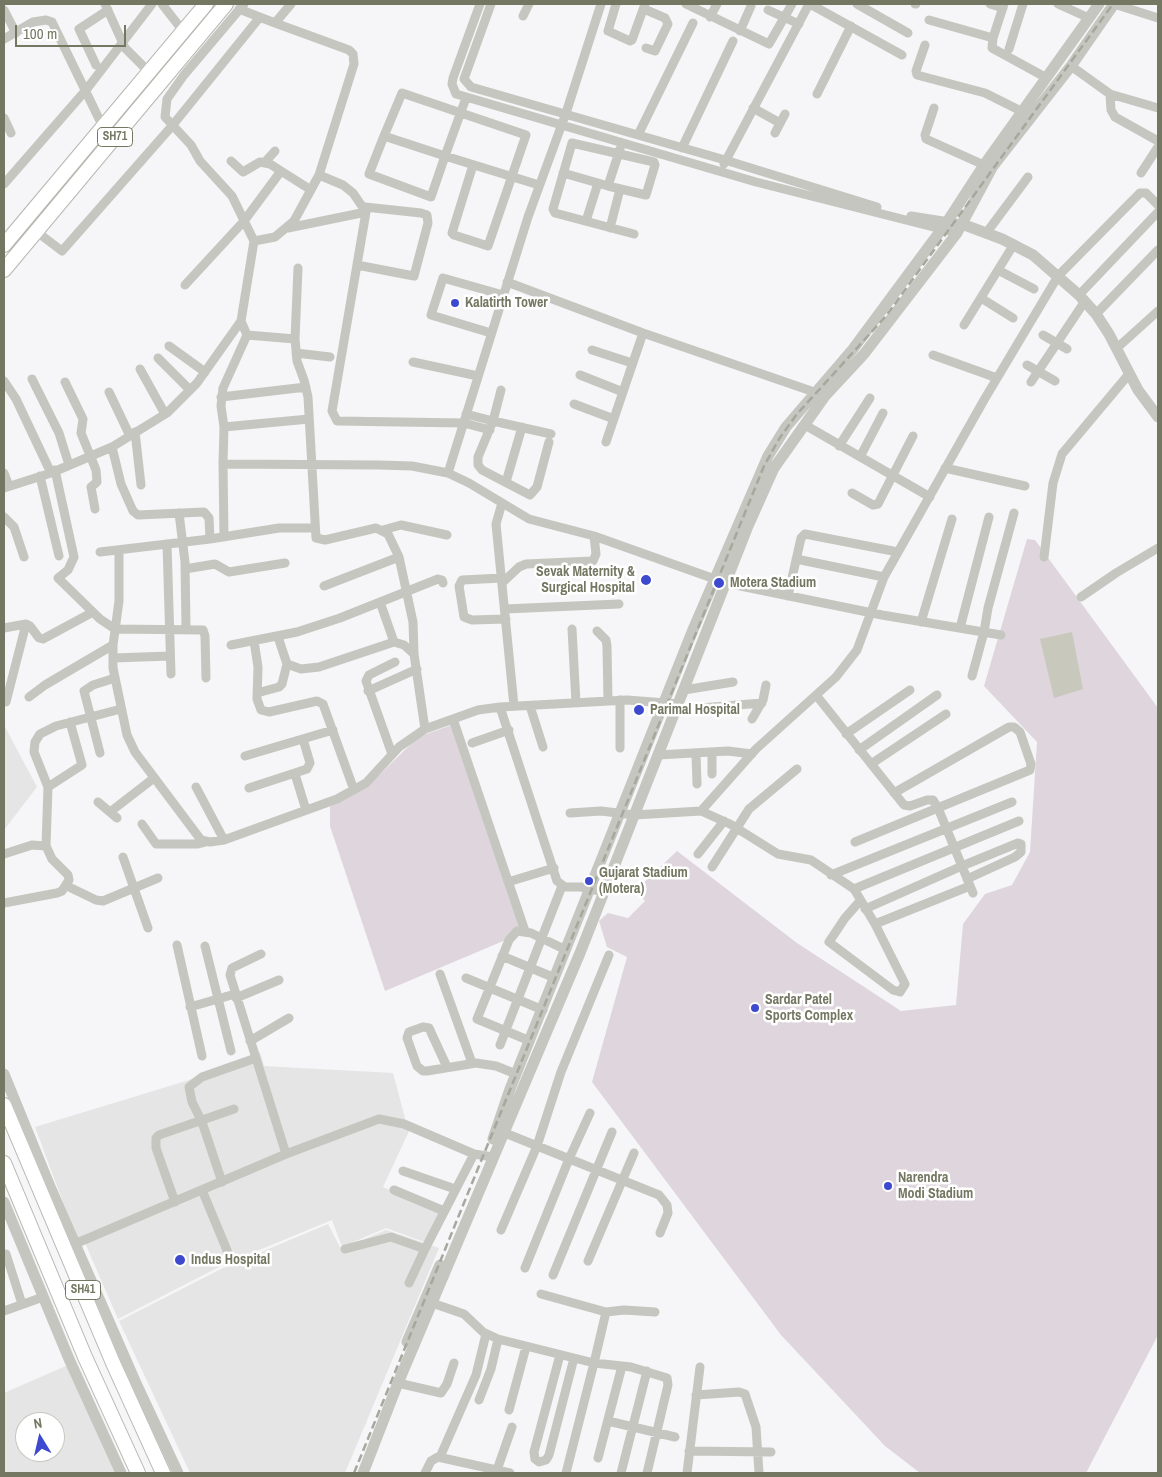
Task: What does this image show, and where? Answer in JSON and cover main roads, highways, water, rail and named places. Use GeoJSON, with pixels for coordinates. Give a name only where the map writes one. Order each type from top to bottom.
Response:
{"type":"FeatureCollection","features":[{"type":"Feature","properties":{"kind":"main road","name":"SH71"},"geometry":{"type":"LineString","coordinates":[[4,245],[206,4]]}},
{"type":"Feature","properties":{"kind":"main road","name":"SH71"},"geometry":{"type":"LineString","coordinates":[[4,270],[226,4]]}},
{"type":"Feature","properties":{"kind":"main road","name":"SH41"},"geometry":{"type":"LineString","coordinates":[[4,1105],[70,1246],[113,1363],[163,1473]]}},
{"type":"Feature","properties":{"kind":"main road","name":"SH41"},"geometry":{"type":"LineString","coordinates":[[4,1163],[85,1357],[138,1473]]}},
{"type":"Feature","properties":{"kind":"railway"},"geometry":{"type":"LineString","coordinates":[[354,1473],[764,466],[779,439],[797,414],[886,316],[1113,4]]}},
{"type":"Feature","properties":{"kind":"place","name":"Kalatirth Tower"},"geometry":{"type":"Point","coordinates":[455,303]}},
{"type":"Feature","properties":{"kind":"place","name":"Sevak Maternity & Surgical Hospital"},"geometry":{"type":"Point","coordinates":[646,580]}},
{"type":"Feature","properties":{"kind":"place","name":"Motera Stadium"},"geometry":{"type":"Point","coordinates":[719,583]}},
{"type":"Feature","properties":{"kind":"place","name":"Parimal Hospital"},"geometry":{"type":"Point","coordinates":[639,710]}},
{"type":"Feature","properties":{"kind":"place","name":"Gujarat Stadium (Motera)"},"geometry":{"type":"Point","coordinates":[589,881]}},
{"type":"Feature","properties":{"kind":"place","name":"Sardar Patel Sports Complex"},"geometry":{"type":"Point","coordinates":[755,1008]}},
{"type":"Feature","properties":{"kind":"place","name":"Narendra Modi Stadium"},"geometry":{"type":"Point","coordinates":[888,1186]}},
{"type":"Feature","properties":{"kind":"place","name":"Indus Hospital"},"geometry":{"type":"Point","coordinates":[180,1260]}}]}
